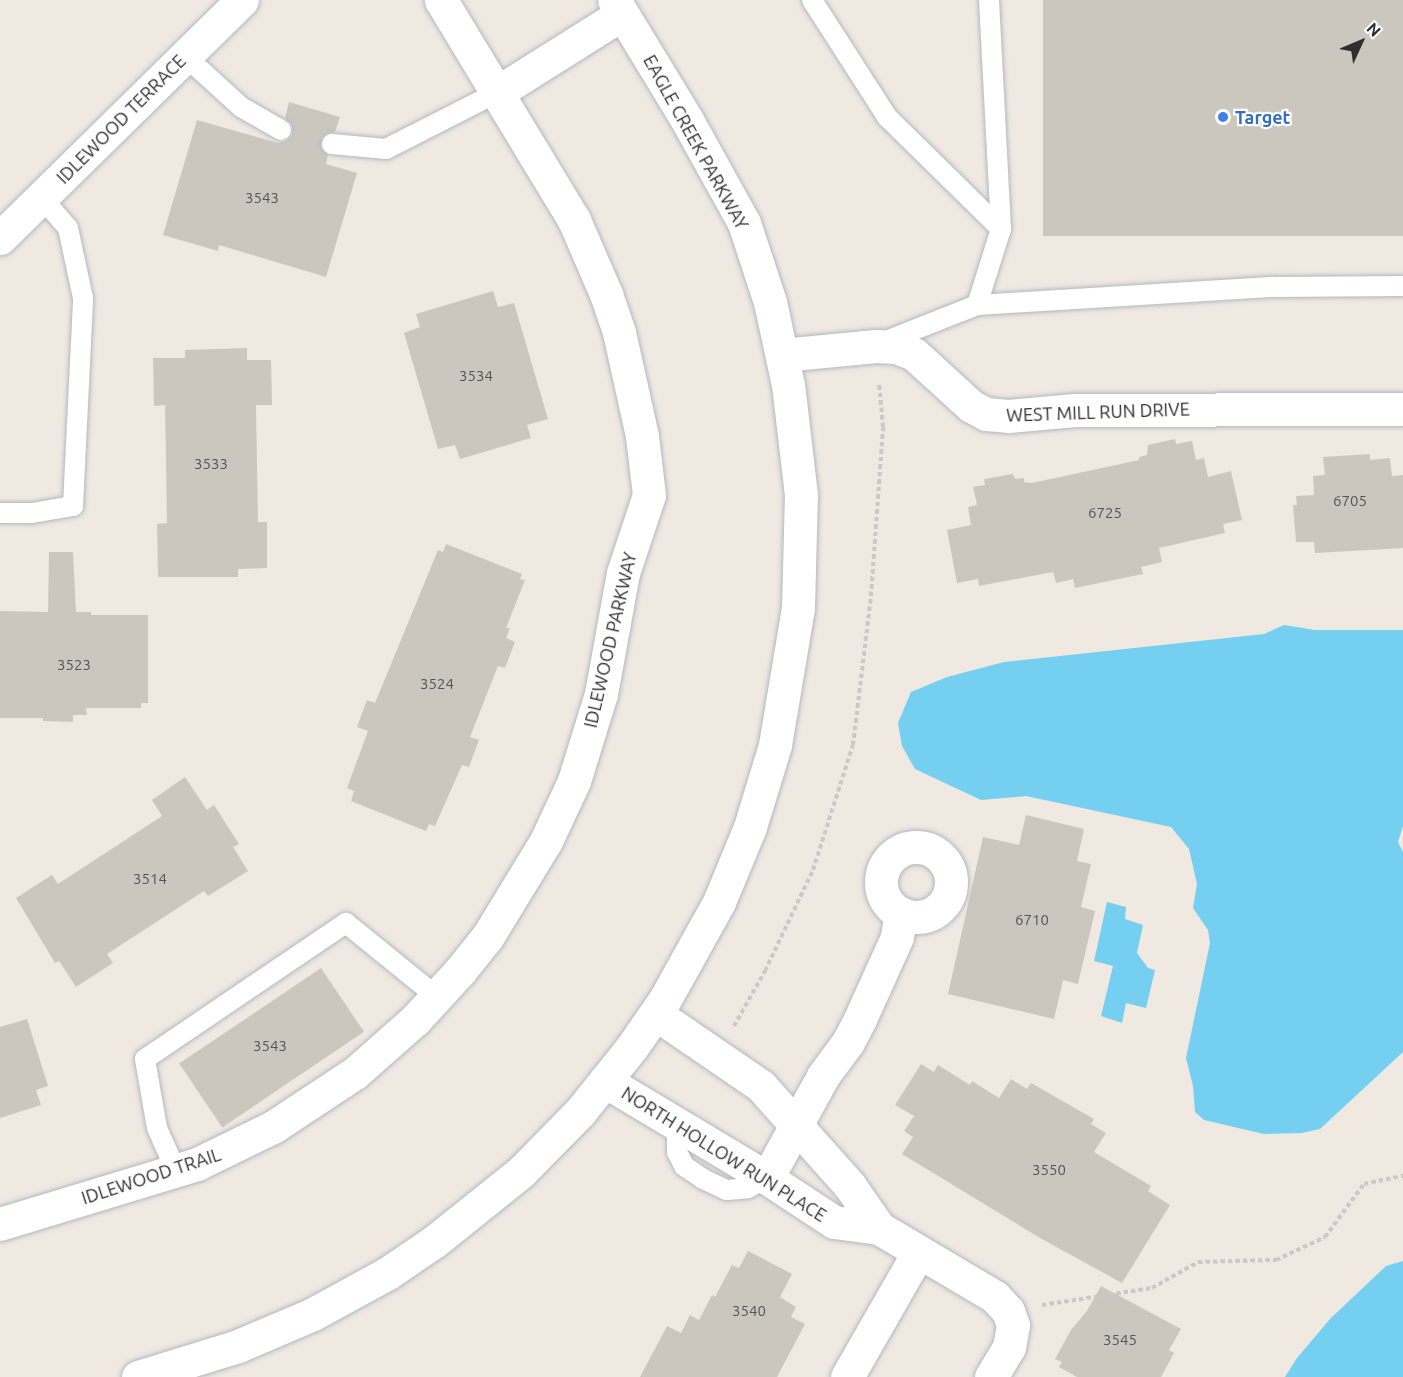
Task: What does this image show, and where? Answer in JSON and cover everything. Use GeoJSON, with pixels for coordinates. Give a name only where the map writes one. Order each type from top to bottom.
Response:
{"type":"FeatureCollection","features":[{"type":"Feature","properties":{"kind":"street","name":"IDLEWOOD TERRACE"},"geometry":{"type":"LineString","coordinates":[[0,238],[242,0]]}},
{"type":"Feature","properties":{"kind":"street"},"geometry":{"type":"LineString","coordinates":[[441,0],[498,92],[618,7]]}},
{"type":"Feature","properties":{"kind":"street","name":"EAGLE CREEK PARKWAY"},"geometry":{"type":"LineString","coordinates":[[138,1377],[262,1337],[313,1314],[388,1273],[458,1225],[521,1172],[580,1112],[656,1014],[706,929],[736,862],[767,772],[781,718],[798,608],[801,524],[798,468],[782,355],[770,302],[744,223],[718,174],[618,7]]}},
{"type":"Feature","properties":{"kind":"street","name":"IDLEWOOD PARKWAY"},"geometry":{"type":"LineString","coordinates":[[355,1073],[415,1020],[488,936],[524,882],[556,823],[574,781],[602,694],[623,573],[649,495],[646,459],[628,361],[606,294],[574,220],[498,92]]}},
{"type":"Feature","properties":{"kind":"street","name":"WEST MILL RUN DRIVE"},"geometry":{"type":"LineString","coordinates":[[782,355],[876,346],[896,347],[914,354],[962,400],[986,414],[1008,416],[1075,411],[1403,409]]}},
{"type":"Feature","properties":{"kind":"street"},"geometry":{"type":"LineString","coordinates":[[767,1178],[823,1076],[848,1042],[860,1019],[897,937],[901,914]]}},
{"type":"Feature","properties":{"kind":"street","name":"NORTH HOLLOW RUN PLACE"},"geometry":{"type":"LineString","coordinates":[[656,1014],[761,1086],[850,1186],[879,1228],[995,1297],[1008,1311]]}},
{"type":"Feature","properties":{"kind":"street","name":"IDLEWOOD TRAIL"},"geometry":{"type":"LineString","coordinates":[[0,1224],[207,1160],[273,1127],[355,1073]]}},
{"type":"Feature","properties":{"kind":"street","name":"NORTH HOLLOW RUN PLACE"},"geometry":{"type":"LineString","coordinates":[[605,1081],[767,1178],[834,1222],[879,1228]]}},
{"type":"Feature","properties":{"kind":"street"},"geometry":{"type":"LineString","coordinates":[[847,1377],[918,1253]]}},
{"type":"Feature","properties":{"kind":"street"},"geometry":{"type":"LineString","coordinates":[[992,1377],[1009,1347],[1013,1325],[1008,1311]]}},
{"type":"Feature","properties":{"kind":"lane"},"geometry":{"type":"LineString","coordinates":[[812,0],[886,117],[1001,229]]}},
{"type":"Feature","properties":{"kind":"lane"},"geometry":{"type":"LineString","coordinates":[[977,305],[1001,229],[989,0]]}},
{"type":"Feature","properties":{"kind":"lane"},"geometry":{"type":"LineString","coordinates":[[185,56],[241,107],[281,130]]}},
{"type":"Feature","properties":{"kind":"lane"},"geometry":{"type":"LineString","coordinates":[[332,144],[386,149],[498,92]]}},
{"type":"Feature","properties":{"kind":"lane"},"geometry":{"type":"LineString","coordinates":[[0,513],[32,513],[73,506],[83,298],[68,228],[42,198]]}},
{"type":"Feature","properties":{"kind":"lane"},"geometry":{"type":"LineString","coordinates":[[876,346],[977,305],[1274,287],[1403,286]]}},
{"type":"Feature","properties":{"kind":"lane"},"geometry":{"type":"LineString","coordinates":[[176,1171],[157,1128],[145,1059],[346,923],[437,997]]}},
{"type":"Feature","properties":{"kind":"path"},"geometry":{"type":"LineString","coordinates":[[717,1054],[765,971],[813,870],[853,745],[871,596],[883,428],[876,346]]}},
{"type":"Feature","properties":{"kind":"path"},"geometry":{"type":"LineString","coordinates":[[1008,1311],[1152,1288],[1198,1262],[1276,1260],[1325,1237],[1364,1184],[1403,1176]]}},
{"type":"Feature","properties":{"kind":"water"},"geometry":{"type":"Polygon","coordinates":[[[1284,625],[1315,630],[1403,630],[1403,826],[1398,842],[1403,852],[1403,1052],[1320,1129],[1302,1133],[1264,1134],[1204,1120],[1195,1112],[1193,1086],[1186,1058],[1210,943],[1208,930],[1193,908],[1197,884],[1189,849],[1171,827],[1026,796],[981,800],[915,769],[902,746],[898,723],[911,692],[947,677],[1004,662],[1264,634],[1284,625]]]}},
{"type":"Feature","properties":{"kind":"water"},"geometry":{"type":"Polygon","coordinates":[[[1107,902],[1126,907],[1125,919],[1143,925],[1137,953],[1148,968],[1155,970],[1146,1008],[1126,1003],[1122,1023],[1101,1016],[1113,966],[1094,961],[1107,902]]]}},
{"type":"Feature","properties":{"kind":"water"},"geometry":{"type":"Polygon","coordinates":[[[1403,1261],[1403,1377],[1285,1377],[1297,1358],[1330,1319],[1386,1266],[1403,1261]]]}},
{"type":"Feature","properties":{"kind":"building","name":"Target"},"geometry":{"type":"Polygon","coordinates":[[[1043,0],[1403,0],[1403,236],[1043,236],[1043,0]]]}},
{"type":"Feature","properties":{"kind":"building"},"geometry":{"type":"Polygon","coordinates":[[[289,102],[340,117],[335,132],[328,133],[322,138],[321,148],[328,155],[326,164],[357,173],[326,277],[219,245],[218,251],[163,235],[197,120],[278,143],[286,141],[292,135],[292,125],[285,118],[289,102]]]}},
{"type":"Feature","properties":{"kind":"building"},"geometry":{"type":"Polygon","coordinates":[[[493,291],[498,307],[514,303],[548,419],[527,425],[531,438],[460,459],[455,445],[438,449],[404,333],[420,327],[416,314],[493,291]]]}},
{"type":"Feature","properties":{"kind":"building"},"geometry":{"type":"Polygon","coordinates":[[[247,348],[247,360],[271,360],[272,405],[256,405],[258,522],[267,522],[267,568],[238,569],[238,577],[158,577],[157,524],[167,523],[165,405],[154,406],[153,358],[185,358],[185,350],[247,348]]]}},
{"type":"Feature","properties":{"kind":"building"},"geometry":{"type":"Polygon","coordinates":[[[1175,439],[1176,444],[1192,441],[1196,460],[1204,458],[1208,477],[1231,471],[1242,520],[1223,524],[1225,533],[1159,548],[1162,562],[1141,567],[1143,574],[1075,588],[1073,579],[1056,583],[1053,572],[979,586],[978,579],[957,583],[947,530],[971,525],[968,507],[977,505],[973,487],[985,485],[984,479],[1013,474],[1015,479],[1024,478],[1024,482],[1032,483],[1139,460],[1139,457],[1147,455],[1148,445],[1175,439]]]}},
{"type":"Feature","properties":{"kind":"building"},"geometry":{"type":"Polygon","coordinates":[[[1370,454],[1370,460],[1390,458],[1392,476],[1403,475],[1403,548],[1315,553],[1314,542],[1296,542],[1293,505],[1297,505],[1296,496],[1314,495],[1313,476],[1325,475],[1323,457],[1370,454]]]}},
{"type":"Feature","properties":{"kind":"building"},"geometry":{"type":"Polygon","coordinates":[[[446,544],[522,574],[520,579],[525,580],[506,628],[510,628],[506,638],[515,642],[505,668],[498,666],[470,737],[479,740],[469,767],[462,765],[435,826],[429,824],[426,831],[351,801],[354,791],[347,788],[368,731],[357,727],[367,700],[375,703],[438,550],[443,552],[446,544]]]}},
{"type":"Feature","properties":{"kind":"building"},"geometry":{"type":"Polygon","coordinates":[[[49,552],[73,552],[76,612],[91,612],[91,615],[148,615],[148,703],[141,703],[141,708],[86,708],[87,715],[73,715],[73,722],[43,721],[43,718],[0,718],[0,611],[48,612],[49,552]]]}},
{"type":"Feature","properties":{"kind":"building"},"geometry":{"type":"Polygon","coordinates":[[[185,777],[207,810],[214,805],[239,844],[233,847],[248,871],[208,896],[204,891],[107,954],[113,963],[76,987],[59,961],[55,963],[16,898],[52,875],[58,884],[162,816],[152,800],[185,777]]]}},
{"type":"Feature","properties":{"kind":"building"},"geometry":{"type":"Polygon","coordinates":[[[1026,815],[1084,829],[1077,861],[1091,864],[1081,907],[1095,911],[1078,984],[1063,980],[1054,1019],[948,994],[983,837],[1019,845],[1026,815]]]}},
{"type":"Feature","properties":{"kind":"building"},"geometry":{"type":"Polygon","coordinates":[[[321,968],[364,1032],[222,1127],[179,1064],[321,968]]]}},
{"type":"Feature","properties":{"kind":"building"},"geometry":{"type":"Polygon","coordinates":[[[27,1019],[48,1086],[36,1090],[41,1105],[0,1118],[0,1027],[27,1019]]]}},
{"type":"Feature","properties":{"kind":"building"},"geometry":{"type":"Polygon","coordinates":[[[921,1064],[934,1072],[938,1065],[970,1085],[972,1081],[999,1098],[1011,1079],[1027,1089],[1031,1083],[1094,1119],[1091,1124],[1106,1133],[1094,1152],[1151,1186],[1148,1191],[1170,1205],[1122,1283],[1040,1238],[902,1154],[913,1137],[904,1131],[914,1116],[895,1105],[921,1064]]]}},
{"type":"Feature","properties":{"kind":"building"},"geometry":{"type":"Polygon","coordinates":[[[748,1251],[792,1274],[780,1297],[796,1307],[791,1317],[805,1324],[777,1377],[640,1377],[667,1326],[681,1333],[690,1315],[699,1320],[712,1295],[715,1297],[732,1265],[739,1268],[748,1251]]]}},
{"type":"Feature","properties":{"kind":"building"},"geometry":{"type":"Polygon","coordinates":[[[1101,1286],[1181,1329],[1169,1350],[1174,1353],[1161,1377],[1077,1377],[1059,1367],[1062,1362],[1055,1359],[1071,1330],[1087,1311],[1101,1286]]]}},
{"type":"Feature","properties":{"kind":"place","name":"Target"},"geometry":{"type":"Point","coordinates":[1223,117]}}]}
